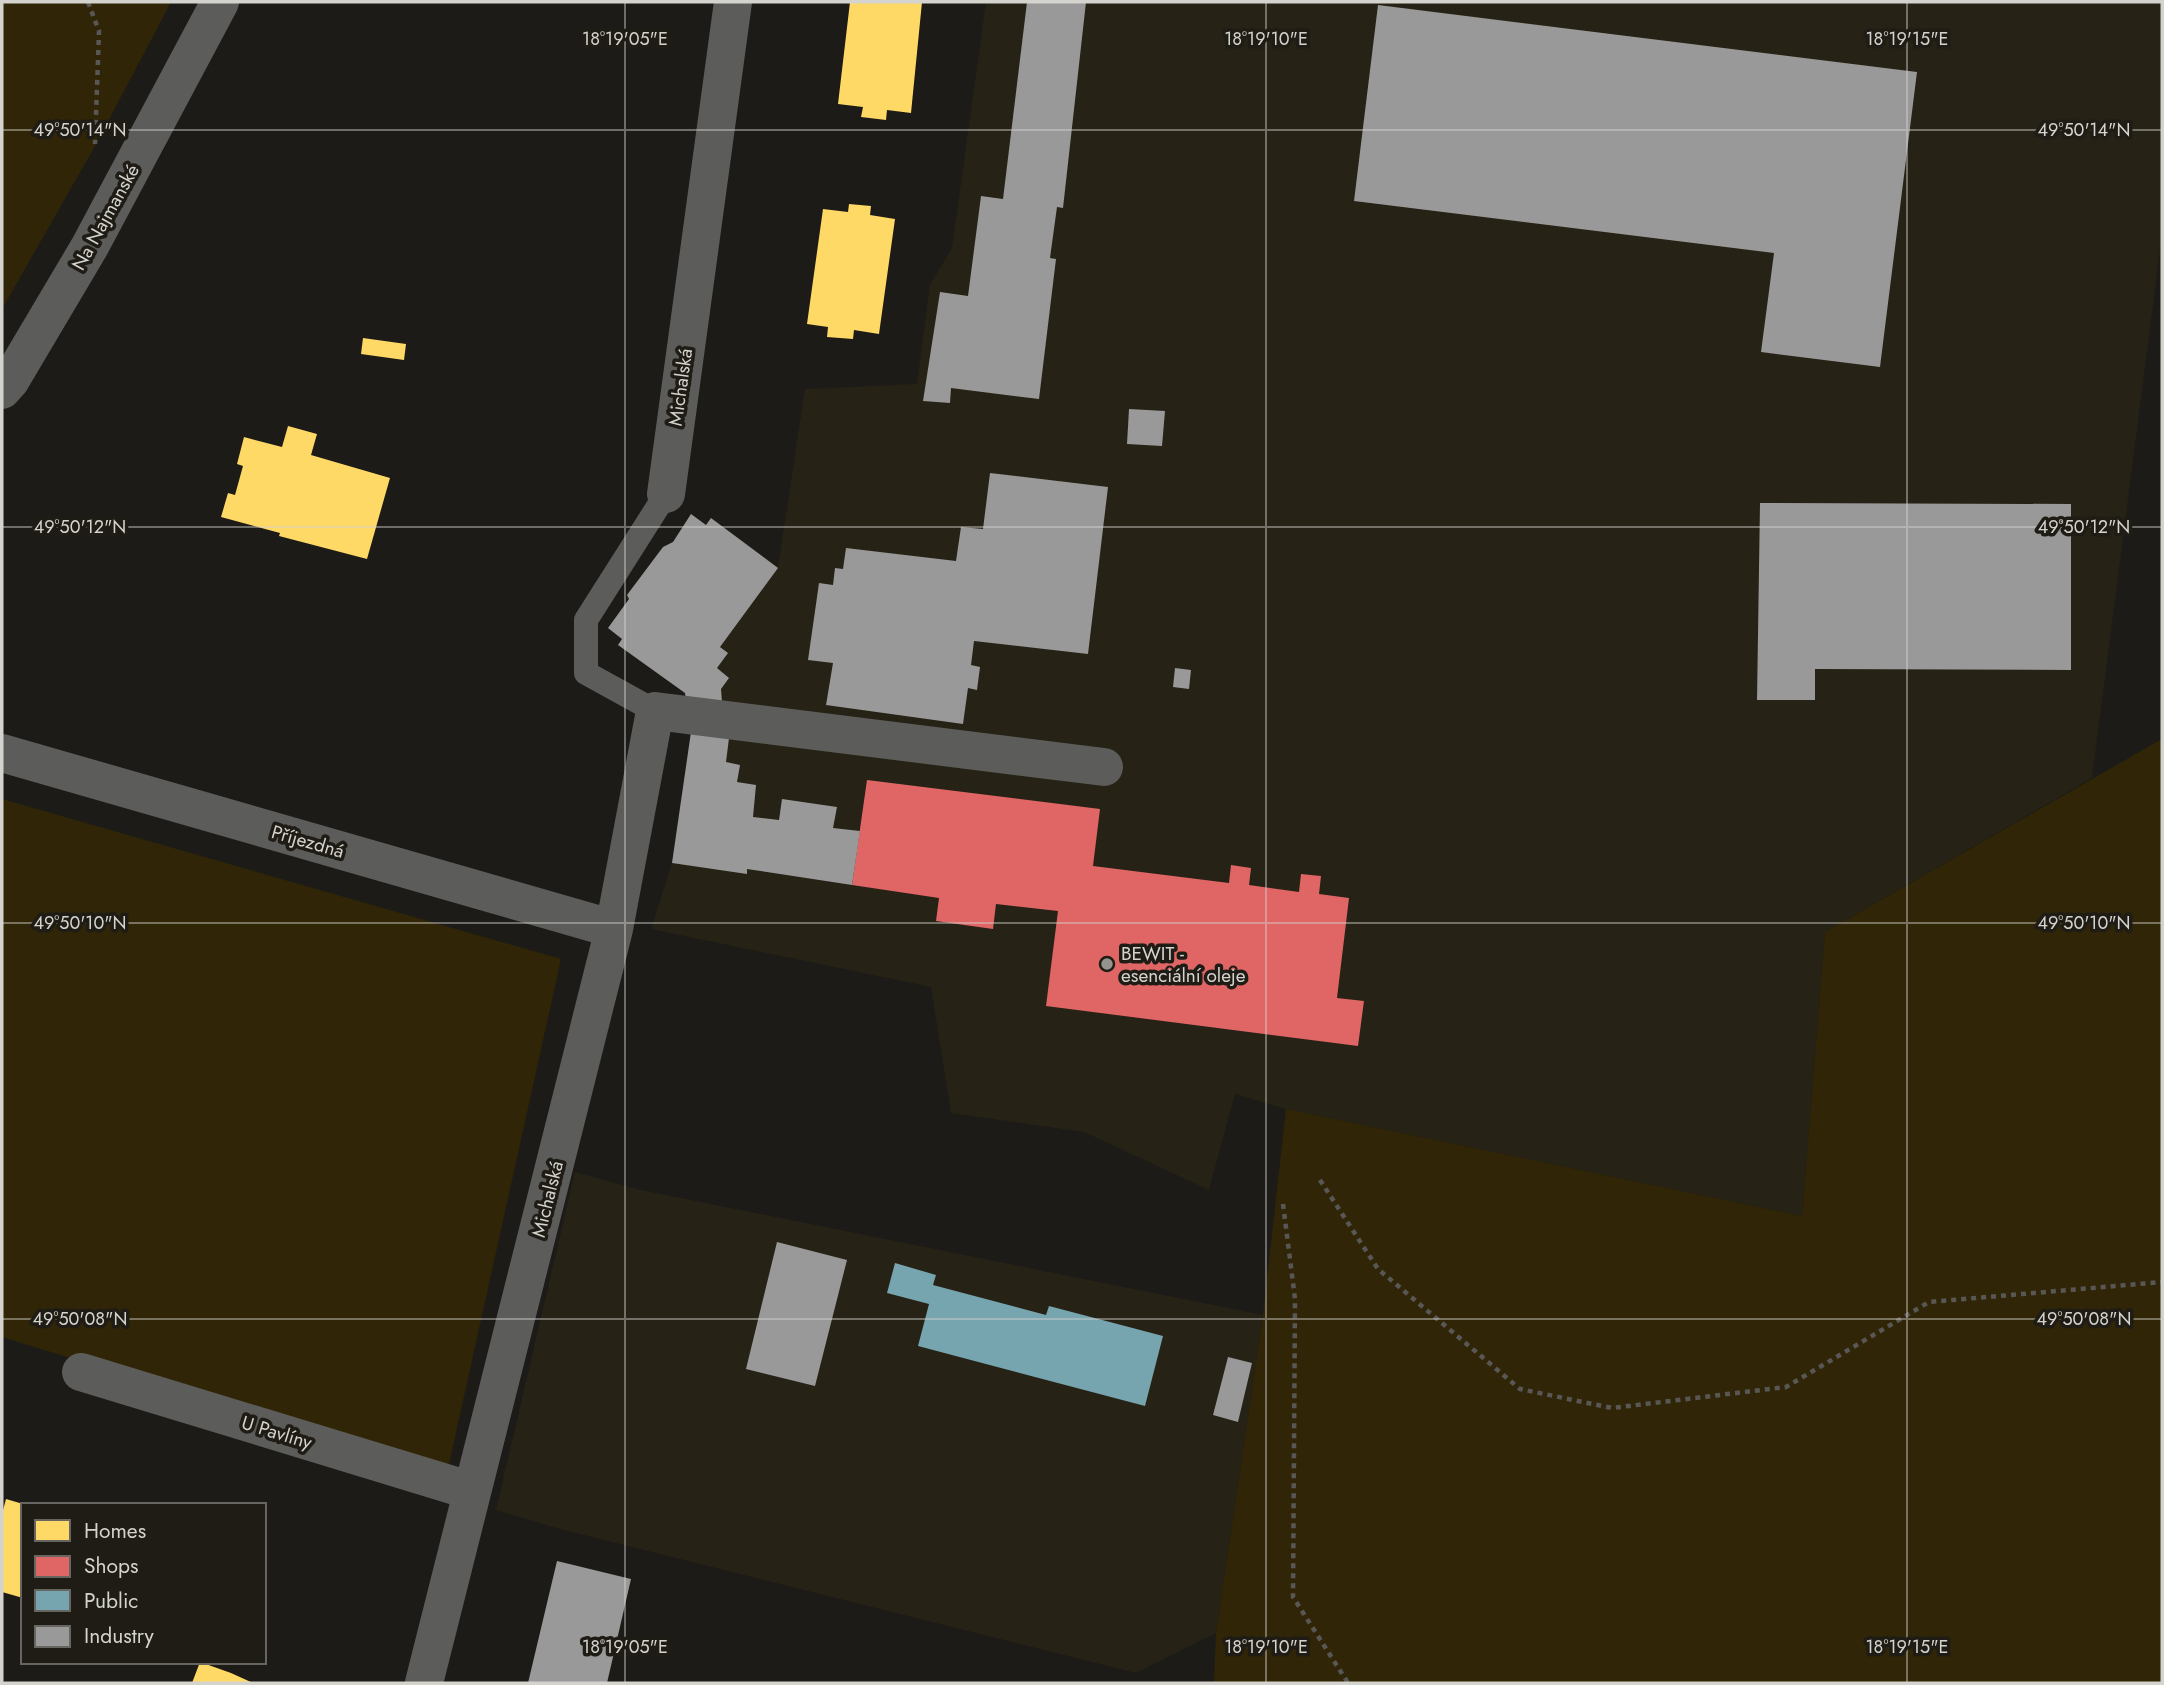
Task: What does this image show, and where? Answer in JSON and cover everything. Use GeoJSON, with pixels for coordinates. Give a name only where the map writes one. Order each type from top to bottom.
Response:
{"type":"FeatureCollection","features":[{"type":"Feature","properties":{"kind":"street","name":"Na Najmanské"},"geometry":{"type":"LineString","coordinates":[[2,390],[10,382],[90,246],[220,2]]}},
{"type":"Feature","properties":{"kind":"street","name":"Michalská"},"geometry":{"type":"LineString","coordinates":[[666,494],[733,2]]}},
{"type":"Feature","properties":{"kind":"street","name":"Michalská"},"geometry":{"type":"LineString","coordinates":[[424,1683],[614,929],[655,711],[1104,767]]}},
{"type":"Feature","properties":{"kind":"street","name":"Příjezdná"},"geometry":{"type":"LineString","coordinates":[[2,753],[614,929]]}},
{"type":"Feature","properties":{"kind":"street","name":"U Pavlíny"},"geometry":{"type":"LineString","coordinates":[[81,1372],[472,1491]]}},
{"type":"Feature","properties":{"kind":"lane","name":"Michalská"},"geometry":{"type":"LineString","coordinates":[[655,711],[586,673],[586,620],[666,494]]}},
{"type":"Feature","properties":{"kind":"path"},"geometry":{"type":"LineString","coordinates":[[88,2],[99,31],[95,146]]}},
{"type":"Feature","properties":{"kind":"path"},"geometry":{"type":"LineString","coordinates":[[1320,1180],[1378,1269],[1520,1389],[1612,1408],[1786,1387],[1929,1302],[2162,1282]]}},
{"type":"Feature","properties":{"kind":"path"},"geometry":{"type":"LineString","coordinates":[[1283,1204],[1295,1299],[1293,1597],[1348,1683]]}},
{"type":"Feature","properties":{"kind":"shaded area"},"geometry":{"type":"Polygon","coordinates":[[[2,2],[171,2],[95,146],[2,309],[2,2]]]}},
{"type":"Feature","properties":{"kind":"shaded area"},"geometry":{"type":"Polygon","coordinates":[[[986,2],[2162,2],[2162,235],[2092,778],[1825,932],[1802,1216],[1286,1109],[1235,1094],[1209,1190],[1084,1132],[951,1113],[931,987],[651,929],[672,863],[691,732],[685,693],[618,645],[622,639],[608,628],[629,599],[627,595],[663,547],[673,542],[691,514],[706,525],[711,518],[778,567],[805,389],[917,384],[930,285],[952,248],[986,2]]]}},
{"type":"Feature","properties":{"kind":"shaded area"},"geometry":{"type":"Polygon","coordinates":[[[2162,739],[2162,1683],[1214,1683],[1216,1633],[1263,1315],[1286,1109],[1802,1216],[1825,932],[2162,739]]]}},
{"type":"Feature","properties":{"kind":"shaded area"},"geometry":{"type":"Polygon","coordinates":[[[2,799],[561,959],[447,1473],[2,1337],[2,799]]]}},
{"type":"Feature","properties":{"kind":"shaded area"},"geometry":{"type":"Polygon","coordinates":[[[575,1172],[636,1189],[1263,1315],[1216,1633],[1136,1673],[560,1529],[496,1510],[575,1172]]]}},
{"type":"Feature","properties":{"kind":"building: Homes"},"geometry":{"type":"Polygon","coordinates":[[[850,2],[922,2],[911,113],[887,110],[886,120],[861,117],[863,107],[838,104],[850,2]]]}},
{"type":"Feature","properties":{"kind":"building: Homes"},"geometry":{"type":"Polygon","coordinates":[[[849,204],[871,206],[870,215],[895,219],[879,334],[854,330],[853,339],[827,337],[828,327],[807,324],[823,209],[848,212],[849,204]]]}},
{"type":"Feature","properties":{"kind":"building: Homes"},"geometry":{"type":"Polygon","coordinates":[[[363,338],[406,344],[404,360],[361,354],[363,338]]]}},
{"type":"Feature","properties":{"kind":"building: Homes"},"geometry":{"type":"Polygon","coordinates":[[[288,426],[317,434],[311,455],[390,478],[367,559],[279,536],[280,533],[221,517],[228,493],[235,495],[243,466],[237,464],[244,437],[282,447],[288,426]]]}},
{"type":"Feature","properties":{"kind":"building: Homes"},"geometry":{"type":"Polygon","coordinates":[[[6,1499],[21,1503],[21,1597],[2,1592],[2,1514],[6,1499]]]}},
{"type":"Feature","properties":{"kind":"building: Homes"},"geometry":{"type":"Polygon","coordinates":[[[199,1664],[206,1664],[253,1683],[192,1683],[199,1664]]]}},
{"type":"Feature","properties":{"kind":"building: Shops"},"geometry":{"type":"Polygon","coordinates":[[[867,780],[1100,809],[1093,866],[1229,883],[1231,865],[1251,868],[1249,885],[1299,892],[1301,874],[1321,876],[1319,894],[1349,898],[1337,998],[1364,1001],[1358,1046],[1046,1006],[1058,911],[996,904],[993,929],[936,921],[939,898],[852,885],[867,780]]]}},
{"type":"Feature","properties":{"kind":"building: Public"},"geometry":{"type":"Polygon","coordinates":[[[895,1263],[936,1275],[933,1285],[1046,1315],[1049,1306],[1163,1336],[1145,1406],[918,1346],[929,1304],[887,1293],[895,1263]]]}},
{"type":"Feature","properties":{"kind":"building: Industry"},"geometry":{"type":"Polygon","coordinates":[[[1027,2],[1086,2],[1063,208],[1057,207],[1050,258],[1056,259],[1039,399],[951,388],[950,403],[923,401],[940,292],[968,296],[981,196],[1003,199],[1027,2]]]}},
{"type":"Feature","properties":{"kind":"building: Industry"},"geometry":{"type":"Polygon","coordinates":[[[1378,5],[1917,72],[1880,367],[1761,352],[1774,253],[1354,201],[1378,5]]]}},
{"type":"Feature","properties":{"kind":"building: Industry"},"geometry":{"type":"Polygon","coordinates":[[[1129,409],[1165,411],[1162,446],[1127,444],[1129,409]]]}},
{"type":"Feature","properties":{"kind":"building: Industry"},"geometry":{"type":"Polygon","coordinates":[[[990,473],[1108,487],[1088,654],[974,641],[971,665],[980,667],[977,690],[968,688],[963,724],[826,705],[833,663],[808,660],[819,583],[833,585],[835,568],[843,569],[846,548],[956,561],[961,527],[983,529],[990,473]]]}},
{"type":"Feature","properties":{"kind":"building: Industry"},"geometry":{"type":"Polygon","coordinates":[[[1760,503],[2071,504],[2071,670],[1815,669],[1815,700],[1757,700],[1760,503]]]}},
{"type":"Feature","properties":{"kind":"building: Industry"},"geometry":{"type":"Polygon","coordinates":[[[691,514],[706,525],[711,518],[778,568],[720,647],[728,653],[717,668],[729,678],[721,689],[722,702],[687,706],[685,693],[618,645],[622,639],[608,628],[629,599],[627,595],[663,547],[673,542],[691,514]]]}},
{"type":"Feature","properties":{"kind":"building: Industry"},"geometry":{"type":"Polygon","coordinates":[[[1175,668],[1191,670],[1189,689],[1173,687],[1175,668]]]}},
{"type":"Feature","properties":{"kind":"building: Industry"},"geometry":{"type":"Polygon","coordinates":[[[691,732],[729,738],[726,762],[740,765],[737,782],[756,785],[753,817],[779,820],[782,799],[837,807],[833,828],[860,831],[852,885],[747,869],[747,874],[672,863],[691,732]]]}},
{"type":"Feature","properties":{"kind":"building: Industry"},"geometry":{"type":"Polygon","coordinates":[[[777,1242],[847,1260],[815,1386],[746,1369],[777,1242]]]}},
{"type":"Feature","properties":{"kind":"building: Industry"},"geometry":{"type":"Polygon","coordinates":[[[1228,1357],[1252,1363],[1238,1422],[1213,1415],[1228,1357]]]}},
{"type":"Feature","properties":{"kind":"building: Industry"},"geometry":{"type":"Polygon","coordinates":[[[557,1561],[631,1579],[607,1683],[528,1683],[557,1561]]]}},
{"type":"Feature","properties":{"kind":"place","name":"BEWIT - esenciální oleje"},"geometry":{"type":"Point","coordinates":[1107,964]}}]}
